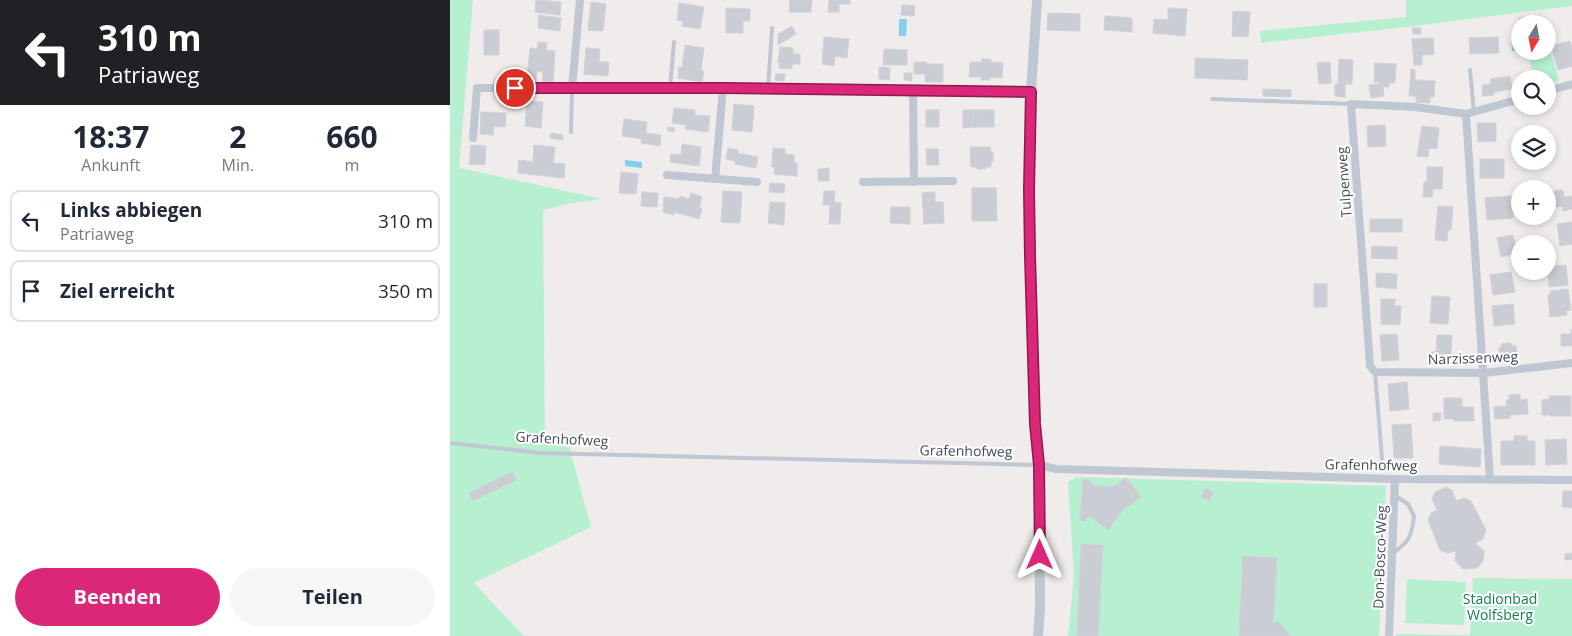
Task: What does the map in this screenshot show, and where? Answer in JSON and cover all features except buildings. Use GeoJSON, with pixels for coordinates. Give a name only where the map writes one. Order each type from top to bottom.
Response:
{"type":"FeatureCollection","features":[{"type":"Feature","properties":{"kind":"street"},"geometry":{"type":"LineString","coordinates":[[572,88],[580,0]]}},
{"type":"Feature","properties":{"kind":"street"},"geometry":{"type":"LineString","coordinates":[[1037,0],[1031,92],[1029,190],[1035,424],[1039,465],[1040,609],[1038,636]]}},
{"type":"Feature","properties":{"kind":"street"},"geometry":{"type":"LineString","coordinates":[[1556,89],[1572,84]]}},
{"type":"Feature","properties":{"kind":"street"},"geometry":{"type":"LineString","coordinates":[[472,138],[477,88],[723,88],[1031,92]]}},
{"type":"Feature","properties":{"kind":"street"},"geometry":{"type":"LineString","coordinates":[[715,179],[723,88]]}},
{"type":"Feature","properties":{"kind":"street"},"geometry":{"type":"LineString","coordinates":[[913,90],[914,182]]}},
{"type":"Feature","properties":{"kind":"street"},"geometry":{"type":"LineString","coordinates":[[1351,104],[1415,107],[1470,113],[1511,102]]}},
{"type":"Feature","properties":{"kind":"street","name":"Tulpenweg"},"geometry":{"type":"LineString","coordinates":[[1351,104],[1370,366],[1375,372]]}},
{"type":"Feature","properties":{"kind":"street"},"geometry":{"type":"LineString","coordinates":[[1470,113],[1490,479]]}},
{"type":"Feature","properties":{"kind":"street"},"geometry":{"type":"LineString","coordinates":[[667,175],[757,182]]}},
{"type":"Feature","properties":{"kind":"street"},"geometry":{"type":"LineString","coordinates":[[863,182],[954,182]]}},
{"type":"Feature","properties":{"kind":"street","name":"Narzissenweg"},"geometry":{"type":"LineString","coordinates":[[1375,372],[1484,373],[1572,363]]}},
{"type":"Feature","properties":{"kind":"street","name":"Grafenhofweg"},"geometry":{"type":"LineString","coordinates":[[1039,465],[1056,469],[1395,478],[1572,480]]}},
{"type":"Feature","properties":{"kind":"street","name":"Don-Bosco-Weg"},"geometry":{"type":"LineString","coordinates":[[1389,636],[1395,478]]}},
{"type":"Feature","properties":{"kind":"lane"},"geometry":{"type":"LineString","coordinates":[[768,89],[772,28]]}},
{"type":"Feature","properties":{"kind":"lane"},"geometry":{"type":"LineString","coordinates":[[670,88],[674,42]]}},
{"type":"Feature","properties":{"kind":"lane"},"geometry":{"type":"LineString","coordinates":[[1470,70],[1470,113]]}},
{"type":"Feature","properties":{"kind":"lane"},"geometry":{"type":"LineString","coordinates":[[571,132],[572,88]]}},
{"type":"Feature","properties":{"kind":"lane"},"geometry":{"type":"LineString","coordinates":[[1212,99],[1351,104]]}},
{"type":"Feature","properties":{"kind":"lane"},"geometry":{"type":"LineString","coordinates":[[1375,372],[1382,459]]}},
{"type":"Feature","properties":{"kind":"lane","name":"Grafenhofweg"},"geometry":{"type":"LineString","coordinates":[[450,443],[541,452],[1039,465]]}},
{"type":"Feature","properties":{"kind":"lane"},"geometry":{"type":"LineString","coordinates":[[1392,553],[1404,545],[1410,537],[1414,516],[1408,504],[1394,495]]}},
{"type":"Feature","properties":{"kind":"green space"},"geometry":{"type":"Polygon","coordinates":[[[450,0],[473,0],[459,168],[602,199],[543,210],[545,443],[569,447],[591,527],[474,583],[524,636],[450,636],[450,0]]]}},
{"type":"Feature","properties":{"kind":"green space"},"geometry":{"type":"Polygon","coordinates":[[[1406,0],[1572,0],[1572,6],[1261,43],[1260,31],[1406,17],[1406,0]]]}},
{"type":"Feature","properties":{"kind":"green space"},"geometry":{"type":"Polygon","coordinates":[[[1530,60],[1553,60],[1559,81],[1556,82],[1556,70],[1532,70],[1530,60]]]}},
{"type":"Feature","properties":{"kind":"green space"},"geometry":{"type":"Polygon","coordinates":[[[1077,477],[1386,486],[1379,636],[1068,636],[1074,576],[1068,482],[1077,477]]]}},
{"type":"Feature","properties":{"kind":"green space","name":"Stadionbad Wolfsberg"},"geometry":{"type":"Polygon","coordinates":[[[1473,578],[1572,579],[1572,636],[1396,636],[1396,634],[1470,635],[1473,578]]]}},
{"type":"Feature","properties":{"kind":"green space"},"geometry":{"type":"Polygon","coordinates":[[[1407,579],[1466,582],[1464,625],[1405,623],[1407,579]]]}},
{"type":"Feature","properties":{"kind":"water"},"geometry":{"type":"Polygon","coordinates":[[[899,19],[907,19],[906,36],[899,36],[899,19]]]}},
{"type":"Feature","properties":{"kind":"water"},"geometry":{"type":"Polygon","coordinates":[[[625,160],[642,162],[642,168],[625,166],[625,160]]]}},
{"type":"Feature","properties":{"kind":"route"},"geometry":{"type":"LineString","coordinates":[[515,88],[723,88],[1031,92],[1030,256],[1035,424],[1039,465],[1040,555]]}}]}
